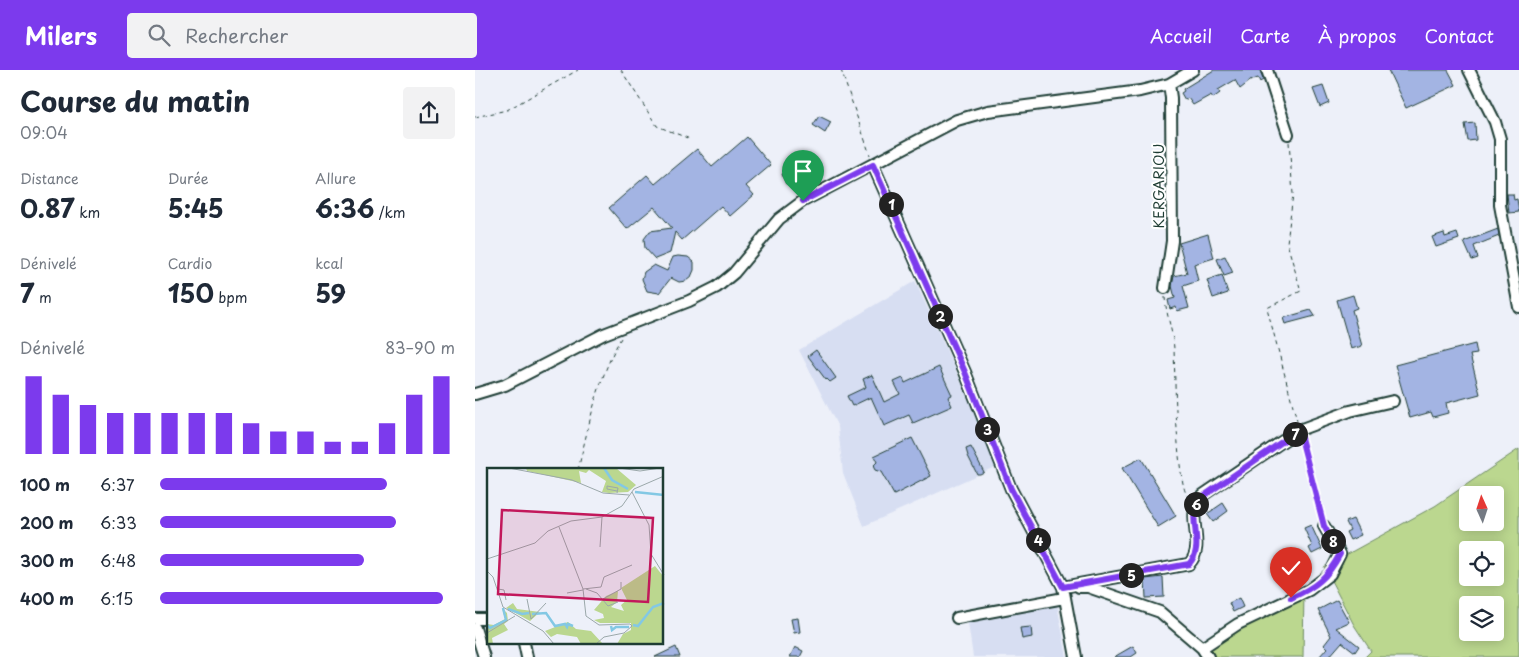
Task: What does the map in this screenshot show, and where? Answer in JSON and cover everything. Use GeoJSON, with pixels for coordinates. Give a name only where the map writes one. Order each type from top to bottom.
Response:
{"type":"FeatureCollection","features":[{"type":"Feature","properties":{"kind":"street"},"geometry":{"type":"LineString","coordinates":[[475,394],[505,385],[566,352],[620,327],[689,301],[717,287],[735,273],[779,219],[803,201],[957,120],[974,114],[1140,91],[1169,84],[1193,70]]}},
{"type":"Feature","properties":{"kind":"street"},"geometry":{"type":"LineString","coordinates":[[1267,70],[1288,134]]}},
{"type":"Feature","properties":{"kind":"street"},"geometry":{"type":"LineString","coordinates":[[1469,70],[1495,122],[1500,138],[1500,205],[1519,308]]}},
{"type":"Feature","properties":{"kind":"street","name":"KERGARIOU"},"geometry":{"type":"LineString","coordinates":[[1165,288],[1172,242],[1171,98],[1169,84]]}},
{"type":"Feature","properties":{"kind":"street"},"geometry":{"type":"LineString","coordinates":[[873,165],[965,372],[1011,489],[1063,587],[1076,657]]}},
{"type":"Feature","properties":{"kind":"street"},"geometry":{"type":"LineString","coordinates":[[1063,587],[1189,564],[1196,557],[1198,546],[1194,520],[1195,505],[1203,495],[1299,430],[1350,411],[1393,402]]}},
{"type":"Feature","properties":{"kind":"street"},"geometry":{"type":"LineString","coordinates":[[1063,587],[1088,587],[1160,612],[1205,652],[1239,624],[1309,590],[1330,574],[1340,554],[1324,526]]}},
{"type":"Feature","properties":{"kind":"street"},"geometry":{"type":"LineString","coordinates":[[957,618],[1064,598]]}},
{"type":"Feature","properties":{"kind":"street"},"geometry":{"type":"LineString","coordinates":[[475,628],[484,657]]}},
{"type":"Feature","properties":{"kind":"street"},"geometry":{"type":"LineString","coordinates":[[524,644],[527,657]]}},
{"type":"Feature","properties":{"kind":"path"},"geometry":{"type":"LineString","coordinates":[[475,117],[507,110],[577,70]]}},
{"type":"Feature","properties":{"kind":"path"},"geometry":{"type":"LineString","coordinates":[[621,70],[633,92],[657,126],[690,139]]}},
{"type":"Feature","properties":{"kind":"path"},"geometry":{"type":"LineString","coordinates":[[841,70],[873,165]]}},
{"type":"Feature","properties":{"kind":"path"},"geometry":{"type":"LineString","coordinates":[[1288,134],[1293,194],[1287,243],[1301,291],[1267,308],[1324,526]]}},
{"type":"Feature","properties":{"kind":"path"},"geometry":{"type":"LineString","coordinates":[[1165,288],[1166,311],[1171,327],[1174,351],[1175,404],[1183,481],[1186,494],[1195,505]]}},
{"type":"Feature","properties":{"kind":"path"},"geometry":{"type":"LineString","coordinates":[[578,468],[590,419],[608,362],[621,337],[620,327]]}},
{"type":"Feature","properties":{"kind":"shaded area"},"geometry":{"type":"Polygon","coordinates":[[[915,281],[999,465],[864,526],[843,473],[838,427],[799,350],[915,281]]]}},
{"type":"Feature","properties":{"kind":"shaded area"},"geometry":{"type":"Polygon","coordinates":[[[1057,604],[1067,657],[973,657],[968,623],[1057,604]]]}},
{"type":"Feature","properties":{"kind":"green space"},"geometry":{"type":"Polygon","coordinates":[[[1519,449],[1519,657],[1365,657],[1371,651],[1354,625],[1324,567],[1435,506],[1459,490],[1459,531],[1504,531],[1504,486],[1464,486],[1519,449]]]}},
{"type":"Feature","properties":{"kind":"green space"},"geometry":{"type":"Polygon","coordinates":[[[1304,590],[1303,657],[1203,657],[1225,630],[1304,590]]]}},
{"type":"Feature","properties":{"kind":"building"},"geometry":{"type":"Polygon","coordinates":[[[1214,70],[1260,70],[1263,80],[1260,82],[1258,78],[1250,81],[1240,89],[1235,80],[1218,90],[1220,93],[1213,98],[1211,95],[1193,105],[1188,98],[1185,100],[1181,93],[1184,91],[1183,89],[1214,70]]]}},
{"type":"Feature","properties":{"kind":"building"},"geometry":{"type":"Polygon","coordinates":[[[1388,70],[1448,70],[1456,85],[1406,108],[1388,70]]]}},
{"type":"Feature","properties":{"kind":"building"},"geometry":{"type":"Polygon","coordinates":[[[1323,86],[1329,103],[1320,107],[1313,89],[1323,86]]]}},
{"type":"Feature","properties":{"kind":"building"},"geometry":{"type":"Polygon","coordinates":[[[819,116],[831,122],[825,133],[813,125],[819,116]]]}},
{"type":"Feature","properties":{"kind":"building"},"geometry":{"type":"Polygon","coordinates":[[[1475,123],[1476,140],[1468,141],[1465,124],[1475,123]]]}},
{"type":"Feature","properties":{"kind":"building"},"geometry":{"type":"Polygon","coordinates":[[[747,137],[771,165],[746,186],[754,195],[730,216],[721,206],[682,240],[675,232],[670,253],[655,259],[645,248],[644,239],[650,231],[672,228],[654,207],[627,229],[609,208],[647,175],[655,184],[697,149],[712,167],[747,137]]]}},
{"type":"Feature","properties":{"kind":"building"},"geometry":{"type":"Polygon","coordinates":[[[790,171],[794,182],[786,184],[782,174],[790,171]]]}},
{"type":"Feature","properties":{"kind":"building"},"geometry":{"type":"Polygon","coordinates":[[[1507,194],[1513,194],[1514,200],[1517,199],[1519,212],[1509,213],[1507,194]]]}},
{"type":"Feature","properties":{"kind":"building"},"geometry":{"type":"Polygon","coordinates":[[[1498,229],[1499,236],[1474,246],[1478,258],[1472,260],[1464,242],[1498,229]]]}},
{"type":"Feature","properties":{"kind":"building"},"geometry":{"type":"Polygon","coordinates":[[[1444,233],[1445,237],[1457,233],[1459,239],[1436,247],[1432,237],[1444,233]]]}},
{"type":"Feature","properties":{"kind":"building"},"geometry":{"type":"Polygon","coordinates":[[[1208,234],[1214,258],[1194,264],[1198,281],[1183,286],[1189,308],[1177,311],[1176,307],[1170,309],[1168,300],[1175,298],[1172,286],[1174,276],[1187,273],[1179,243],[1208,234]]]}},
{"type":"Feature","properties":{"kind":"building"},"geometry":{"type":"Polygon","coordinates":[[[1225,256],[1233,273],[1224,276],[1217,259],[1225,256]]]}},
{"type":"Feature","properties":{"kind":"building"},"geometry":{"type":"Polygon","coordinates":[[[673,257],[688,257],[694,262],[694,270],[691,277],[686,281],[679,282],[671,278],[659,293],[647,291],[642,279],[644,272],[654,265],[667,271],[673,257]]]}},
{"type":"Feature","properties":{"kind":"building"},"geometry":{"type":"Polygon","coordinates":[[[1222,275],[1228,293],[1213,298],[1207,280],[1222,275]]]}},
{"type":"Feature","properties":{"kind":"building"},"geometry":{"type":"Polygon","coordinates":[[[1353,295],[1357,308],[1352,310],[1362,346],[1351,349],[1337,300],[1353,295]]]}},
{"type":"Feature","properties":{"kind":"building"},"geometry":{"type":"Polygon","coordinates":[[[1311,310],[1315,316],[1285,324],[1283,318],[1311,310]]]}},
{"type":"Feature","properties":{"kind":"building"},"geometry":{"type":"Polygon","coordinates":[[[1475,344],[1477,354],[1470,355],[1480,394],[1446,403],[1448,413],[1433,417],[1431,412],[1410,418],[1395,365],[1475,344]]]}},
{"type":"Feature","properties":{"kind":"building"},"geometry":{"type":"Polygon","coordinates":[[[816,350],[836,378],[830,382],[826,380],[808,356],[816,350]]]}},
{"type":"Feature","properties":{"kind":"building"},"geometry":{"type":"Polygon","coordinates":[[[939,367],[952,395],[948,397],[952,406],[913,423],[909,415],[884,426],[871,397],[852,406],[847,396],[866,387],[863,379],[872,375],[884,402],[900,394],[894,382],[903,378],[905,383],[939,367]]]}},
{"type":"Feature","properties":{"kind":"building"},"geometry":{"type":"Polygon","coordinates":[[[912,438],[931,476],[894,495],[881,472],[875,470],[873,466],[877,462],[874,456],[912,438]]]}},
{"type":"Feature","properties":{"kind":"building"},"geometry":{"type":"Polygon","coordinates":[[[971,447],[984,472],[980,474],[977,474],[968,456],[966,449],[971,447]]]}},
{"type":"Feature","properties":{"kind":"building"},"geometry":{"type":"Polygon","coordinates":[[[1141,458],[1176,516],[1158,527],[1122,468],[1141,458]]]}},
{"type":"Feature","properties":{"kind":"building"},"geometry":{"type":"Polygon","coordinates":[[[1223,503],[1228,511],[1213,522],[1207,514],[1223,503]]]}},
{"type":"Feature","properties":{"kind":"building"},"geometry":{"type":"Polygon","coordinates":[[[1353,519],[1361,535],[1350,540],[1346,532],[1350,530],[1346,522],[1353,519]]]}},
{"type":"Feature","properties":{"kind":"building"},"geometry":{"type":"Polygon","coordinates":[[[1311,525],[1322,549],[1312,554],[1309,548],[1312,546],[1304,528],[1311,525]]]}},
{"type":"Feature","properties":{"kind":"building"},"geometry":{"type":"Polygon","coordinates":[[[1163,577],[1164,597],[1146,598],[1145,579],[1163,577]]]}},
{"type":"Feature","properties":{"kind":"building"},"geometry":{"type":"Polygon","coordinates":[[[1239,598],[1243,607],[1233,612],[1229,603],[1239,598]]]}},
{"type":"Feature","properties":{"kind":"building"},"geometry":{"type":"Polygon","coordinates":[[[1337,600],[1349,622],[1336,628],[1359,646],[1355,652],[1342,642],[1329,657],[1319,657],[1327,648],[1324,645],[1331,636],[1318,610],[1337,600]]]}},
{"type":"Feature","properties":{"kind":"building"},"geometry":{"type":"Polygon","coordinates":[[[798,618],[800,632],[794,633],[791,619],[798,618]]]}},
{"type":"Feature","properties":{"kind":"building"},"geometry":{"type":"Polygon","coordinates":[[[1031,627],[1032,637],[1022,639],[1020,628],[1031,627]]]}},
{"type":"Feature","properties":{"kind":"building"},"geometry":{"type":"Polygon","coordinates":[[[1133,646],[1137,653],[1131,657],[1114,657],[1133,646]]]}},
{"type":"Feature","properties":{"kind":"building"},"geometry":{"type":"Polygon","coordinates":[[[676,647],[680,657],[655,657],[676,647]]]}},
{"type":"Feature","properties":{"kind":"building"},"geometry":{"type":"Polygon","coordinates":[[[795,647],[803,651],[800,657],[790,657],[795,647]]]}},
{"type":"Feature","properties":{"kind":"route"},"geometry":{"type":"LineString","coordinates":[[803,201],[873,165],[965,372],[1011,489],[1063,587],[1189,564],[1196,557],[1198,546],[1194,520],[1195,505],[1198,500],[1299,430],[1317,492],[1324,526],[1340,554],[1330,574],[1309,590],[1291,598]]}}]}
